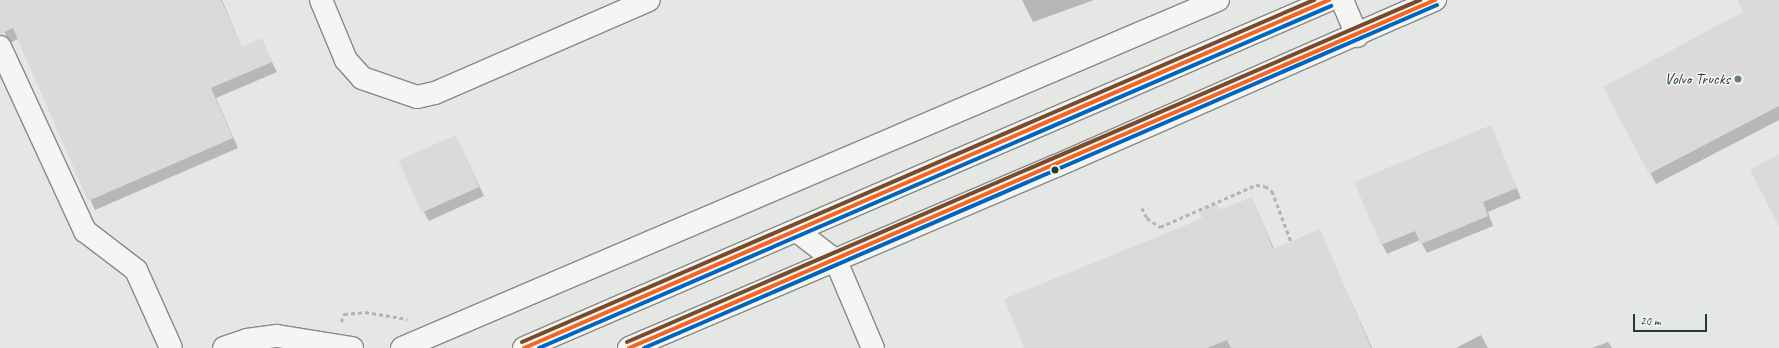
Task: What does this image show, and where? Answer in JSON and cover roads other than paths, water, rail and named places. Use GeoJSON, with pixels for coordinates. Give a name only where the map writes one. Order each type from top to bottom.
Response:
{"type":"FeatureCollection","features":[{"type":"Feature","properties":{"kind":"main road"},"geometry":{"type":"LineString","coordinates":[[321,0],[346,60],[362,78],[417,97],[435,93],[649,0]]}},
{"type":"Feature","properties":{"kind":"main road"},"geometry":{"type":"LineString","coordinates":[[402,348],[436,336],[1218,0]]}},
{"type":"Feature","properties":{"kind":"main road"},"geometry":{"type":"LineString","coordinates":[[524,348],[1329,0]]}},
{"type":"Feature","properties":{"kind":"main road"},"geometry":{"type":"LineString","coordinates":[[1342,0],[1357,36]]}},
{"type":"Feature","properties":{"kind":"main road"},"geometry":{"type":"LineString","coordinates":[[628,348],[836,261],[1357,36],[1435,0]]}},
{"type":"Feature","properties":{"kind":"main road"},"geometry":{"type":"LineString","coordinates":[[0,47],[85,231],[136,270],[171,348]]}},
{"type":"Feature","properties":{"kind":"main road"},"geometry":{"type":"LineString","coordinates":[[797,231],[836,261],[873,348]]}},
{"type":"Feature","properties":{"kind":"main road"},"geometry":{"type":"LineString","coordinates":[[224,348],[247,340],[277,336],[344,347]]}},
{"type":"Feature","properties":{"kind":"place","name":"Volvo Trucks"},"geometry":{"type":"Point","coordinates":[1738,79]}}]}
